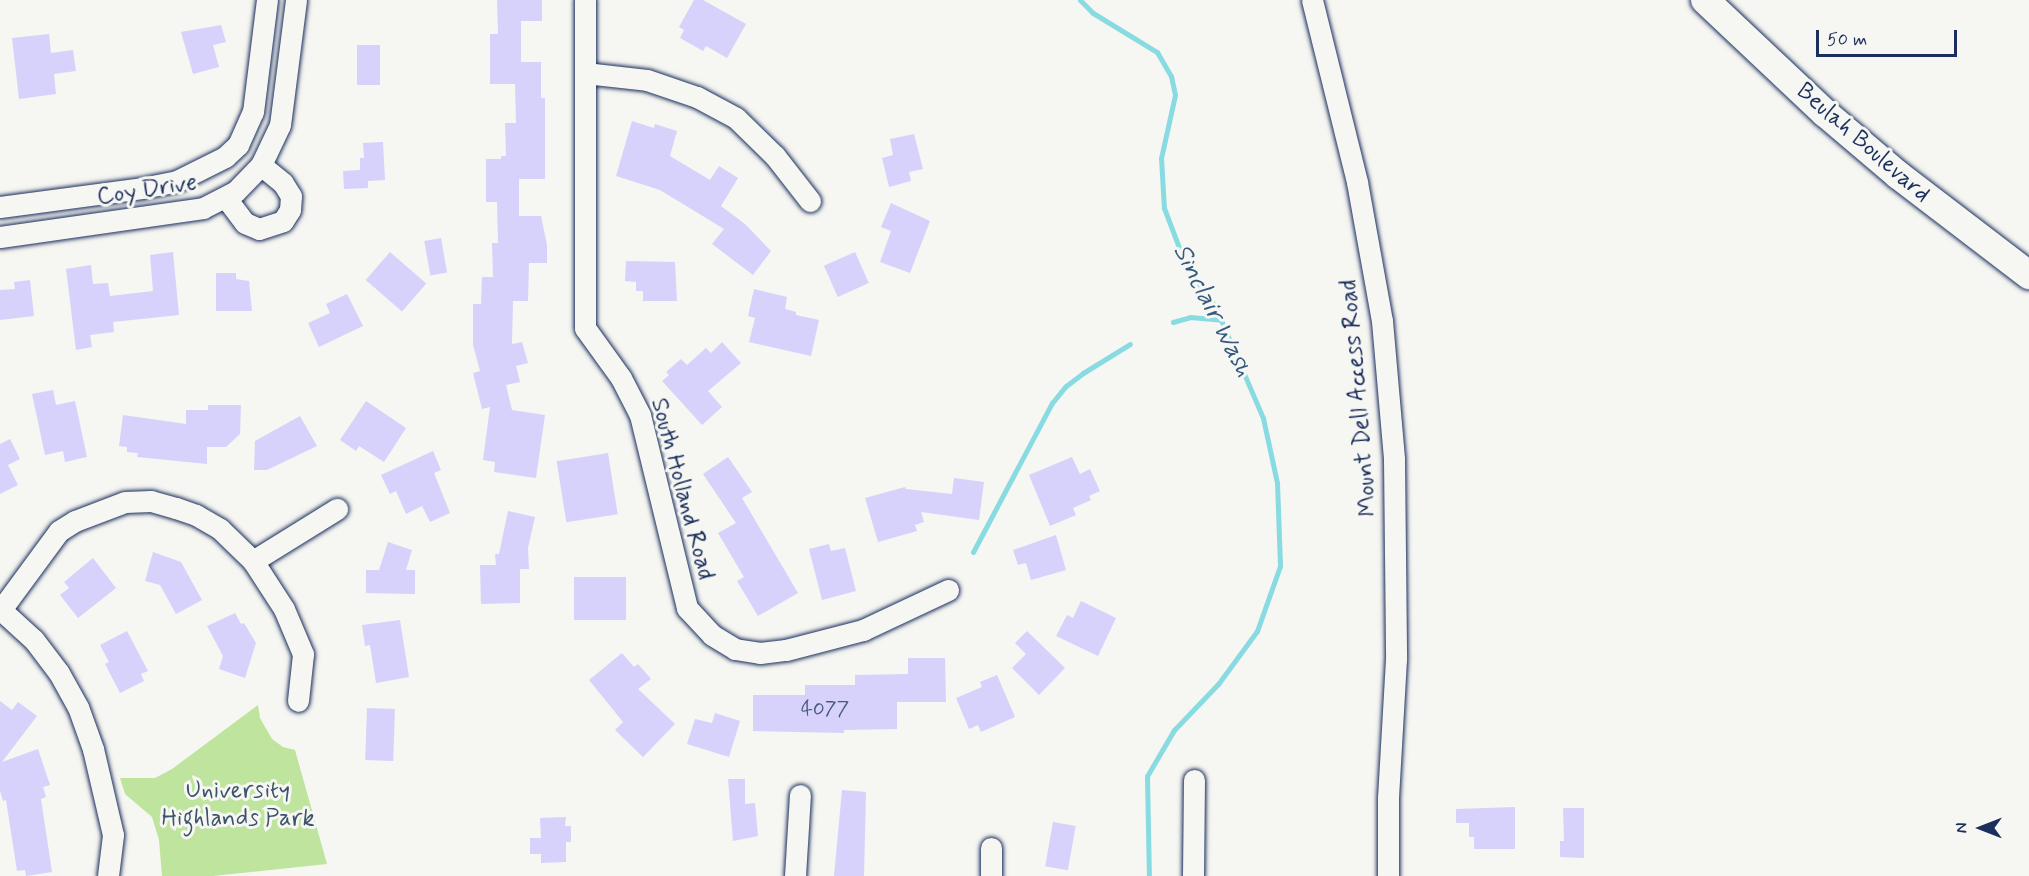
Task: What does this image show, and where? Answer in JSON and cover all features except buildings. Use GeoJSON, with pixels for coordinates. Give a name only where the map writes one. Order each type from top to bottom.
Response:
{"type":"FeatureCollection","features":[{"type":"Feature","properties":{"kind":"main road","name":"Beulah Boulevard"},"geometry":{"type":"LineString","coordinates":[[1705,0],[1825,113],[1973,235],[2029,275]]}},
{"type":"Feature","properties":{"kind":"street","name":"Coy Drive"},"geometry":{"type":"LineString","coordinates":[[0,207],[142,188],[177,181],[225,157],[238,145],[253,112],[267,0]]}},
{"type":"Feature","properties":{"kind":"street","name":"Coy Drive"},"geometry":{"type":"LineString","coordinates":[[0,237],[203,208],[226,198],[248,181],[261,165],[280,125],[285,104],[296,0]]}},
{"type":"Feature","properties":{"kind":"street","name":"South Holland Road"},"geometry":{"type":"LineString","coordinates":[[585,0],[585,328],[621,378],[640,415],[687,608],[712,635],[735,649],[760,653],[786,650],[863,630],[948,591]]}},
{"type":"Feature","properties":{"kind":"street","name":"Mount Dell Access Road"},"geometry":{"type":"LineString","coordinates":[[1312,0],[1357,182],[1382,321],[1394,459],[1396,659],[1388,798],[1388,876]]}},
{"type":"Feature","properties":{"kind":"street"},"geometry":{"type":"LineString","coordinates":[[585,73],[646,80],[697,97],[736,118],[775,156],[810,201]]}},
{"type":"Feature","properties":{"kind":"street"},"geometry":{"type":"LineString","coordinates":[[226,198],[245,223],[259,229],[284,221],[290,210],[291,196],[283,183],[261,165]]}},
{"type":"Feature","properties":{"kind":"street"},"geometry":{"type":"LineString","coordinates":[[108,876],[113,836],[93,748],[78,707],[59,673],[34,640],[0,610],[59,531],[92,514],[125,502],[151,501],[196,514],[220,529],[253,561],[284,609],[303,654],[298,701]]}},
{"type":"Feature","properties":{"kind":"street"},"geometry":{"type":"LineString","coordinates":[[253,561],[337,509]]}},
{"type":"Feature","properties":{"kind":"street"},"geometry":{"type":"LineString","coordinates":[[1193,876],[1194,780]]}},
{"type":"Feature","properties":{"kind":"street"},"geometry":{"type":"LineString","coordinates":[[795,876],[800,795]]}},
{"type":"Feature","properties":{"kind":"street"},"geometry":{"type":"LineString","coordinates":[[991,848],[991,876]]}},
{"type":"Feature","properties":{"kind":"green space","name":"University Highlands Park"},"geometry":{"type":"Polygon","coordinates":[[[258,705],[260,718],[272,739],[283,747],[295,750],[327,864],[213,876],[162,876],[159,840],[152,817],[125,794],[120,778],[155,778],[172,769],[258,705]]]}},
{"type":"Feature","properties":{"kind":"waterway","name":"Sinclair Wash"},"geometry":{"type":"LineString","coordinates":[[1080,0],[1093,13],[1157,52],[1171,76],[1175,95],[1161,158],[1164,208],[1186,266],[1215,306],[1263,418],[1277,483],[1280,566],[1257,631],[1218,684],[1174,730],[1147,776],[1149,876]]}},
{"type":"Feature","properties":{"kind":"waterway"},"geometry":{"type":"LineString","coordinates":[[1173,322],[1190,317],[1222,320]]}},
{"type":"Feature","properties":{"kind":"waterway"},"geometry":{"type":"LineString","coordinates":[[973,552],[1052,403],[1066,386],[1083,373],[1130,344]]}}]}
